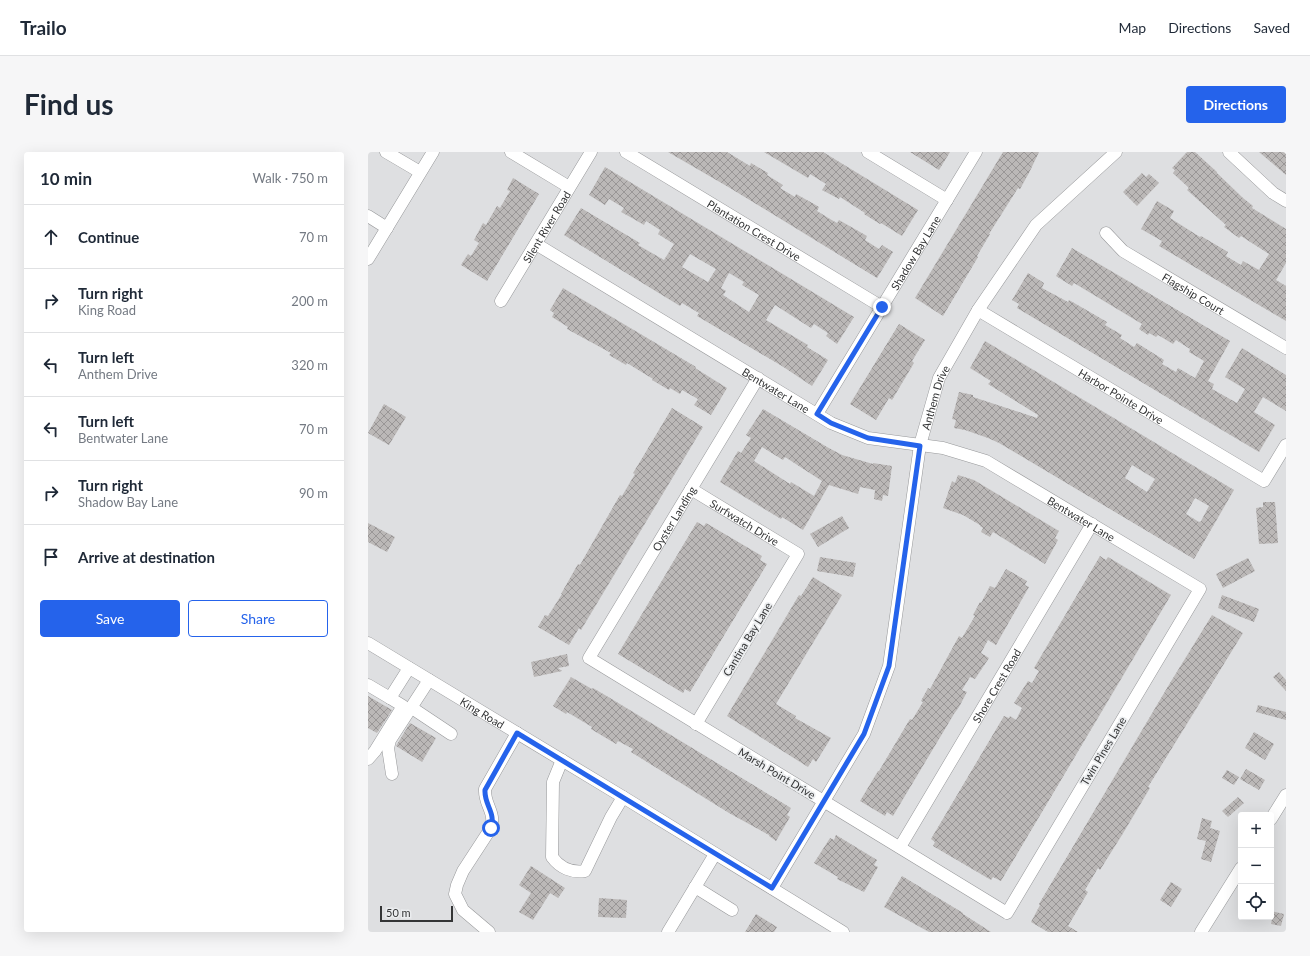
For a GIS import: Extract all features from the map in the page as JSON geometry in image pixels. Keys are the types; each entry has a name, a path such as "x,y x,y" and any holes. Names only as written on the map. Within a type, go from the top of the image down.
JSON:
{"street":[{"path":"386,152 420,172"},
{"path":"368,259 432,152"},
{"path":"511,152 570,188"},
{"name":"Silent River Road","path":"501,301 591,152"},
{"name":"Plantation Crest Drive","path":"626,152 882,307"},
{"path":"868,152 947,200"},
{"name":"Shadow Bay Lane","path":"817,414 976,152"},
{"name":"Anthem Drive","path":"772,888 825,802 864,734 889,666 920,446 939,378 978,310 1036,225 1116,152"},
{"path":"1230,152 1273,193 1286,201"},
{"path":"368,216 387,228"},
{"name":"Flagship Court","path":"1106,233 1123,252 1286,348"},
{"name":"Bentwater Lane","path":"536,244 831,423 868,438 943,448 986,461 1200,589"},
{"name":"Harbor Pointe Drive","path":"978,310 1264,481 1286,445"},
{"name":"Oyster Landing","path":"589,658 758,378"},
{"name":"Surfwatch Drive","path":"691,489 798,554"},
{"name":"Shore Crest Road","path":"900,847 1092,524"},
{"name":"Cantina Bay Lane","path":"696,724 798,554"},
{"name":"Twin Pines Lane","path":"1007,912 1200,589"},
{"name":"King Road","path":"368,643 843,932"},
{"name":"Marsh Point Drive","path":"589,658 1007,912"},
{"path":"390,698 408,668"},
{"path":"392,774 388,748 390,740 429,680"},
{"path":"368,685 403,706 375,751 368,759"},
{"path":"412,708 451,734"},
{"path":"489,932 463,910 455,894 463,870 491,828 493,820 492,812 485,796 485,790 517,733"},
{"path":"562,760 553,782 552,857 557,863 576,872 585,871 611,817 623,797"},
{"path":"1274,814 1286,795"},
{"path":"668,932 715,854"},
{"path":"1201,932 1238,873"},
{"path":"695,887 732,910"}],"building":[{"path":"668,152 727,152 750,166 751,163 768,173 767,175 783,185 780,188 795,197 796,194 819,207 817,211 830,219 837,223 839,220 867,236 865,240 879,249 882,245 893,252 877,278"},
{"path":"764,152 823,152 918,210 902,236 864,214 865,213 840,197 839,199 822,190 826,184 810,174 808,178"},
{"path":"910,152 950,152 939,170"},
{"path":"1003,152 1039,152 1020,189 1018,188 989,234 977,256 978,257 943,316 915,298"},
{"path":"1187,152 1195,152 1253,206 1252,208 1286,229 1286,263 1276,280 1286,286 1286,321 1159,246 1162,241 1141,229 1157,201 1174,211 1170,218 1200,237 1201,236 1228,252 1226,256 1241,265 1243,261 1259,270 1269,254 1241,236 1239,238 1224,227 1226,225 1187,190 1189,188 1173,173 1175,170 1172,168"},
{"path":"1259,152 1286,152 1286,175"},
{"path":"605,167 854,317 837,344 826,336 828,333 814,324 811,328 775,305 766,320 808,345 807,347 828,360 812,386 782,366 697,316 699,313 682,303 680,306 564,235 581,208 640,243 638,245 664,260 674,244 658,234 660,230 646,221 644,225 621,212 624,208 609,199 605,205 589,195","holes":["690,254 716,269 708,282 682,267","729,273 744,282 742,285 759,295 749,312 723,295 726,291 721,288"]},
{"path":"1142,173 1146,177 1149,174 1159,183 1137,206 1123,192"},
{"path":"513,178 539,194 487,281 461,265 468,254 471,256 479,243 474,240 483,223 486,225 497,206 500,208 510,191 507,190"},
{"path":"1072,248 1230,341 1208,381 1214,384 1212,389 1237,403 1245,389 1225,377 1242,348 1286,375 1286,411 1263,397 1254,412 1275,425 1259,452 1017,308 1019,304 1012,300 1028,273 1044,283 1042,288 1068,302 1069,300 1107,322 1105,325 1122,335 1120,338 1134,347 1137,343 1164,360 1162,364 1176,372 1178,368 1195,378 1204,361 1189,352 1190,349 1176,340 1173,344 1158,335 1156,337 1149,333 1148,335 1139,329 1142,324 1074,283 1072,286 1056,276"},
{"path":"563,288 696,367 695,368 727,388 711,415 694,405 698,399 682,390 680,394 670,388 669,390 627,363 626,365 609,355 611,353 567,329 568,327 552,317 554,313 550,310"},
{"path":"899,324 925,340 912,361 914,363 892,400 889,398 876,420 850,404"},
{"path":"985,341 1234,490 1194,559 999,443 965,430 954,428 956,420 952,419 959,392 973,395 973,397 1037,418 1038,415 988,384 991,381 970,368","holes":["1132,465 1155,479 1147,492 1125,478","1195,498 1209,506 1199,522 1186,514"]},
{"path":"384,404 406,417 389,445 368,433"},
{"path":"672,408 703,427 581,630 579,628 569,645 538,627 545,615 548,616 562,594 578,564 580,565 620,495 622,496 635,474 633,473"},
{"path":"763,409 842,455 873,464 892,466 888,496 883,495 882,501 874,499 875,490 860,487 858,494 829,485 803,530 782,517 781,519 720,482 738,451 741,453 751,438 746,435","holes":["762,447 783,460 785,457 822,481 814,496 791,482 790,484 754,461"]},
{"path":"958,475 974,480 1059,531 1055,538 1058,540 1045,564 993,532 990,537 981,532 983,528 980,525 963,515 943,508 952,481 955,483"},
{"path":"1263,502 1275,502 1278,543 1259,544 1256,508 1263,507"},
{"path":"842,516 849,528 818,547 810,534"},
{"path":"697,522 704,526 706,523 762,556 760,560 767,564 690,692 685,689 683,693 618,654"},
{"path":"368,523 395,537 387,552 368,542"},
{"path":"1100,556 1106,560 1108,557 1171,595 1001,881 993,877 991,880 933,846 935,842 931,839 1004,716 1009,718 1010,716 1016,720 1022,708 1014,703 1028,681 1032,683 1039,671 1034,668"},
{"path":"820,557 856,563 853,577 817,571"},
{"path":"1248,558 1255,571 1223,588 1216,574"},
{"path":"1006,569 1027,581 1025,585 1029,587 996,645 988,640 981,653 989,658 975,679 970,677 962,690 967,692 959,707 893,816 887,812 885,816 860,801 910,719 912,720 923,702 921,701 928,688 930,689 959,636 962,638 975,616 973,615 980,602 981,603 990,586 995,588"},
{"path":"813,577 842,595 776,704 796,716 795,718 831,738 816,762 813,759 808,767 727,716 799,595 801,596"},
{"path":"1222,595 1259,609 1254,622 1218,608"},
{"path":"1212,615 1243,633 1148,787 1150,788 1122,835 1100,870 1098,868 1085,890 1088,892 1068,926 1078,932 1048,932 1031,922 1040,905 1039,904"},
{"path":"567,654 569,666 558,668 562,671 534,677 531,662"},
{"path":"1279,672 1286,680 1286,691 1273,677"},
{"path":"571,677 610,698 791,808 787,815 790,817 776,841 769,835 729,813 631,752 633,749 618,741 616,744 591,729 592,727 567,712 566,714 553,706"},
{"path":"368,696 392,710 377,733 368,728"},
{"path":"1258,705 1286,712 1286,720 1256,712"},
{"path":"410,723 436,738 422,762 396,746"},
{"path":"1254,732 1274,744 1265,760 1245,748"},
{"path":"1246,769 1265,780 1259,790 1240,779"},
{"path":"1227,770 1239,777 1234,785 1222,778"},
{"path":"1238,797 1244,803 1228,817 1222,811"},
{"path":"1202,818 1212,821 1210,828 1220,831 1211,862 1201,859 1206,841 1197,839"},
{"path":"836,835 877,860 874,865 878,867 864,892 837,879 838,877 814,863 830,838 834,840"},
{"path":"531,866 565,888 558,898 550,893 533,920 519,912 531,893 519,885"},
{"path":"902,876 991,932 929,932 884,907"},
{"path":"1171,882 1182,889 1171,907 1160,900"},
{"path":"599,898 627,900 626,918 598,917"},
{"path":"1274,912 1284,914 1281,926 1271,924 1272,920 1274,920"},
{"path":"756,914 777,927 774,932 745,932"}],"route":[{"path":"491,828 493,820 492,812 485,796 485,790 517,733 772,888 825,802 864,734 889,666 920,446 868,438 831,423 817,414 882,307"}]}
